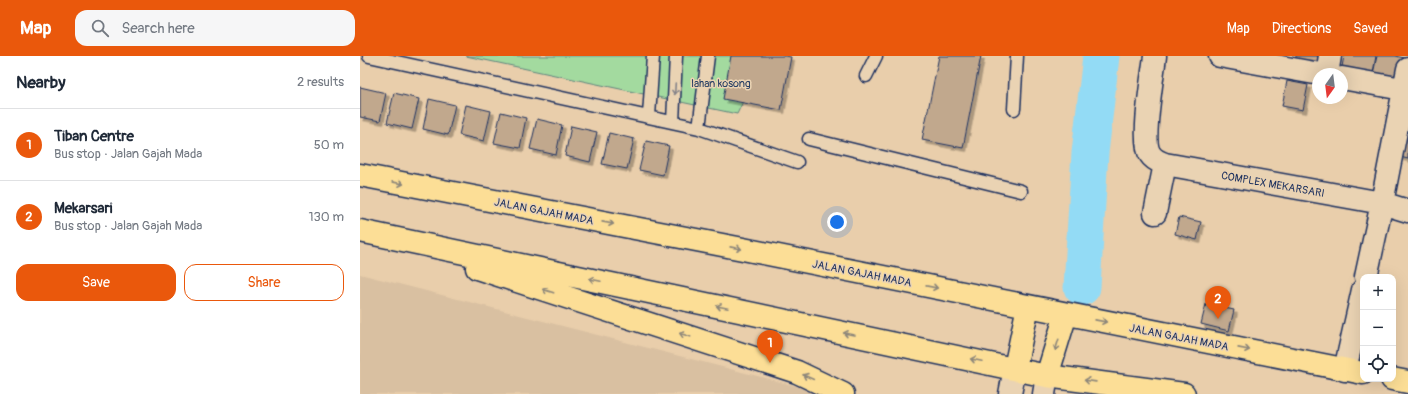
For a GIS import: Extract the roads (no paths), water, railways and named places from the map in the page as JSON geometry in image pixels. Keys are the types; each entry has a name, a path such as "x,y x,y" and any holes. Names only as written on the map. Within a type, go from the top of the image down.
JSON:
{"highway":[{"name":"JALAN GAJAH MADA","path":"360,175 728,246 1354,372"},
{"path":"362,232 1015,368 1046,385 1184,394"},
{"path":"362,232 790,369 843,394"},
{"path":"1015,368 1028,306"},
{"path":"1046,385 1066,314"},
{"path":"1396,380 1408,382"}],"street":[{"name":"COMPLEX MEKARSARI","path":"1155,56 1146,143 1149,153 1156,160 1165,164 1382,203 1408,211"},
{"path":"1220,56 1249,59 1312,72"},
{"path":"1328,68 1330,56"},
{"path":"1348,78 1407,83 1367,274"},
{"path":"1155,213 1165,164"},
{"path":"1354,372 1361,310"},
{"path":"1010,394 1015,368"}],"lane":[{"path":"369,56 699,128 797,162"},
{"path":"649,116 653,56"},
{"path":"673,122 676,56"},
{"path":"699,128 708,56"},
{"path":"866,76 876,56"},
{"path":"1014,109 1016,56"},
{"path":"809,139 1022,191"}],"waterway":[{"path":"1082,287 1090,153 1101,56"}],"place":[{"name":"Mekarsari","path":"1218,319"},
{"name":"Tiban Centre","path":"770,363"}],"park label":[{"name":"lahan kosong","path":"721,83"}]}
